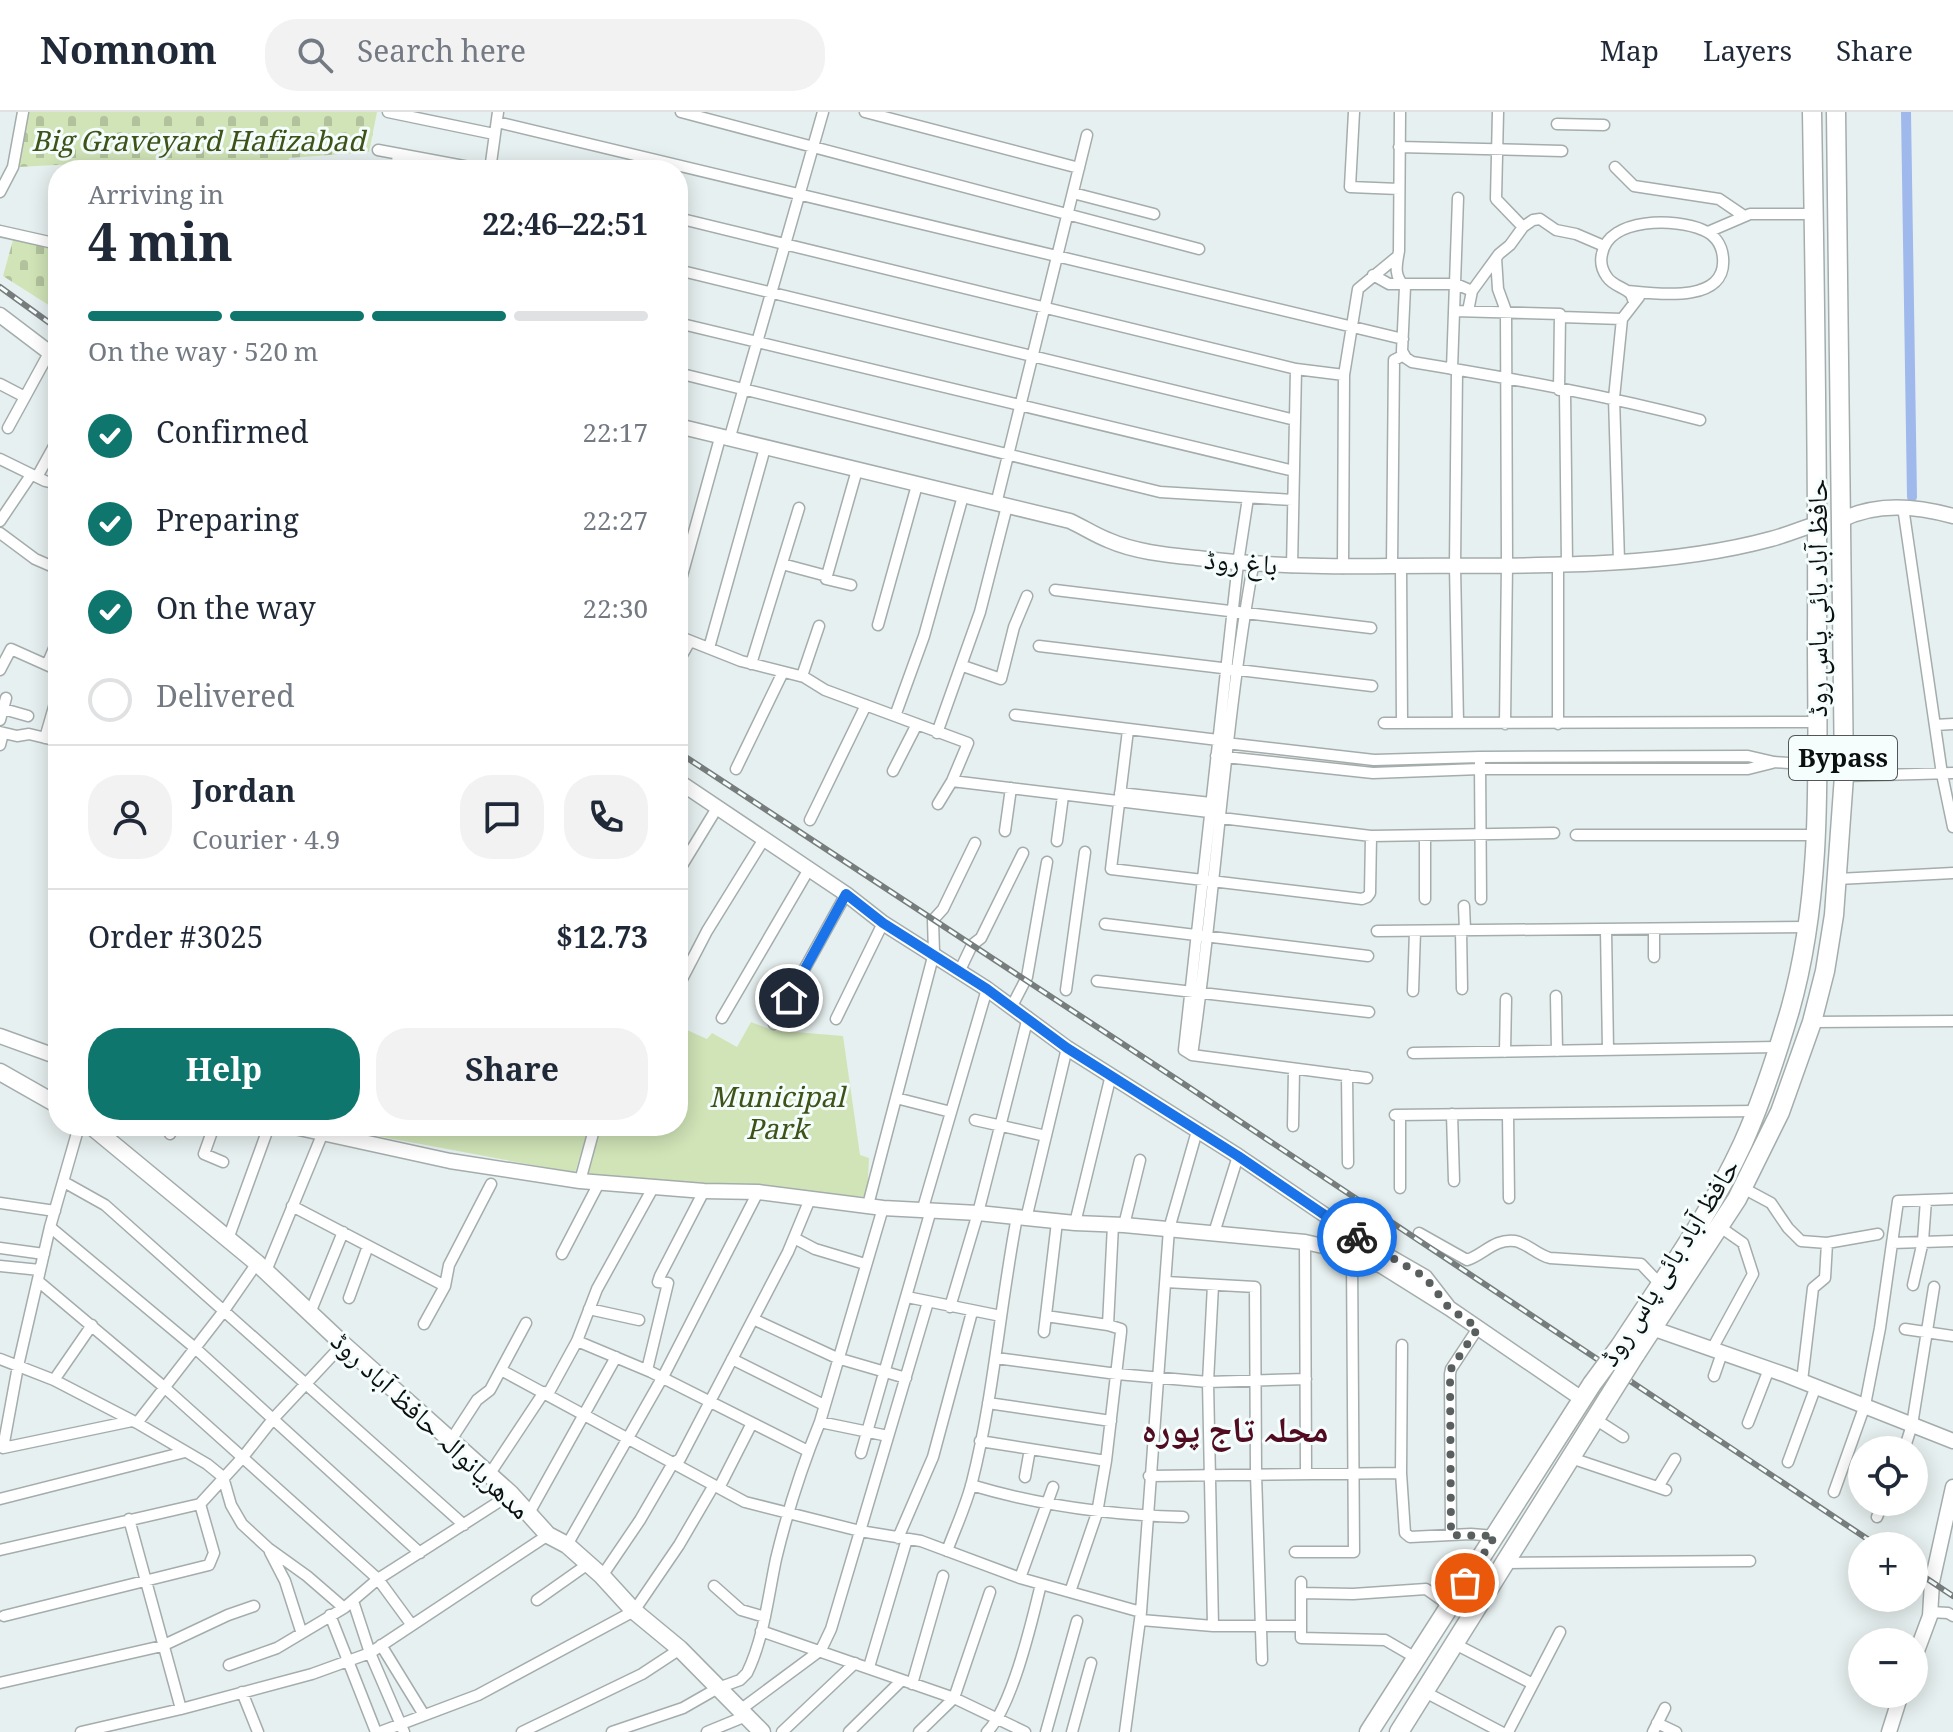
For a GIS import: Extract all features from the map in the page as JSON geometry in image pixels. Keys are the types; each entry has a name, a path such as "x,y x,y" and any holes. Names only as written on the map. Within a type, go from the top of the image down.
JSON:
{"highway":[{"name":"حافظ آباد بائی پاس روڈ","path":"1644,1325 1661,1285 1719,1189 1757,1111 1789,1012 1808,927 1817,765 1812,112"},
{"name":"حافظ آباد بائی پاس روڈ","path":"1369,1732 1587,1392 1627,1351 1720,1227 1780,1112 1812,1022 1825,971 1838,879 1844,776 1836,112"},
{"name":"حافظ آباد بائی پاس روڈ","path":"1399,1732 1608,1398 1627,1351"}],"main road":[{"path":"0,1072 48,1099"},
{"name":"مدھریانوالہ حافظ آباد روڈ","path":"103,1136 261,1267 511,1494 548,1535 567,1545 602,1576 634,1611 680,1649 762,1732"}],"street":[{"path":"0,192 13,167 23,112"},
{"path":"388,112 494,134"},
{"path":"681,112 1199,249"},
{"path":"723,124 727,112"},
{"path":"688,558 743,389 823,112"},
{"path":"865,112 1079,168"},
{"path":"1354,112 1350,187 1399,189"},
{"path":"1400,112 1397,279 1405,287 1404,355 1412,362 1614,398 1700,420"},
{"path":"1498,112 1496,199 1523,227"},
{"path":"490,160 498,117 663,160"},
{"path":"1557,124 1597,120"},
{"path":"937,733 980,612 1009,454 1087,135"},
{"path":"1399,147 1562,151"},
{"path":"378,150 420,160"},
{"path":"397,160 398,154"},
{"path":"688,166 1057,258 1403,339"},
{"path":"1615,167 1634,186 1719,199 1744,216"},
{"path":"1073,193 1154,214"},
{"path":"1458,198 1455,311 1458,723"},
{"path":"1708,232 1750,214 1814,214"},
{"path":"1468,311 1472,291 1496,258 1533,220 1540,219 1556,230 1576,234 1604,246"},
{"path":"688,221 1296,369 1344,375"},
{"path":"1722,253 1732,223"},
{"path":"1669,224 1699,228 1708,232 1721,246 1723,267 1720,277 1713,284 1695,292 1631,296 1606,277 1601,262 1604,246 1614,233 1632,226 1669,224"},
{"path":"0,231 48,242"},
{"path":"1343,568 1344,375 1358,289 1398,256"},
{"path":"1496,258 1498,289 1506,311 1505,724"},
{"path":"688,273 1295,420"},
{"path":"1373,275 1389,284 1456,284 1472,291"},
{"path":"1619,561 1614,398 1622,319 1631,296"},
{"path":"1455,311 1506,311 1622,319"},
{"path":"0,315 48,351"},
{"path":"1558,724 1562,564 1561,317"},
{"path":"688,326 1294,471"},
{"path":"1402,723 1394,360 1404,355"},
{"path":"8,428 48,364"},
{"path":"1292,567 1296,369"},
{"path":"688,375 1160,492 1293,500"},
{"path":"0,384 25,397"},
{"name":"باغ روڈ","path":"688,429 1070,521 1109,541 1140,549 1246,564 1343,568 1619,561 1695,553 1772,539 1817,524"},
{"path":"709,648 765,448"},
{"path":"0,521 48,454"},
{"path":"0,459 48,481"},
{"path":"851,585 826,579 857,470"},
{"path":"878,625 917,485"},
{"path":"895,716 924,636 963,496"},
{"path":"1221,742 1239,669 1245,614 1248,498"},
{"path":"1903,507 1953,827"},
{"path":"1841,520 1858,511 1903,507 1953,516"},
{"path":"751,664 799,508"},
{"path":"0,533 35,559 48,565"},
{"path":"782,564 827,576"},
{"path":"1188,1052 1188,993 1200,937 1207,880 1212,812 1221,756 1232,612 1246,564"},
{"path":"1055,590 1371,628"},
{"path":"963,666 1001,679 1014,627 1027,596"},
{"path":"802,676 819,626"},
{"path":"688,644 690,641 751,664 802,676 825,690 968,743 952,781 938,804"},
{"path":"1039,646 1372,686"},
{"path":"0,670 11,649 48,666"},
{"path":"736,769 783,672"},
{"path":"810,820 866,705"},
{"path":"2,708 29,712 25,735"},
{"path":"1015,715 1374,760 1480,757 1598,763"},
{"path":"1384,723 1817,722"},
{"path":"893,771 917,724"},
{"path":"1935,725 1953,724"},
{"path":"45,738 48,728"},
{"path":"1128,730 1111,869 1362,899 1370,893 1371,836"},
{"path":"0,745 2,732 48,739"},
{"path":"1221,756 1373,773 1748,756 1774,762 1817,765"},
{"path":"1212,812 1221,756"},
{"path":"1480,757 1481,899"},
{"path":"1373,773 1374,760"},
{"path":"1844,776 1947,774"},
{"path":"952,781 1063,796 1119,798 1371,836 1554,833"},
{"path":"1005,831 1011,788"},
{"path":"688,789 846,894 883,923 960,970 1067,1048 1238,1156 1366,1243 1425,1277 1449,1308"},
{"path":"1057,841 1063,796"},
{"path":"688,856 717,808"},
{"path":"1576,835 1815,835"},
{"path":"1425,836 1425,899"},
{"path":"688,968 764,839"},
{"path":"612,1732 683,1708 718,1688 740,1680 747,1673 765,1617 777,1556 808,1451 820,1422 865,1264 896,1098 934,953 933,920 943,909 975,843"},
{"path":"1066,990 1085,852"},
{"path":"960,970 972,945 981,938 1023,853"},
{"path":"1012,1006 1027,977 1047,862"},
{"path":"722,1018 809,869"},
{"path":"1838,879 1953,873"},
{"path":"774,1024 846,894"},
{"path":"1462,989 1464,906"},
{"path":"836,1019 883,923"},
{"path":"1105,924 1368,956"},
{"path":"1377,931 1808,927"},
{"path":"1654,929 1654,957"},
{"path":"1606,930 1608,1050"},
{"path":"1413,991 1415,931"},
{"path":"1188,1052 1201,994 1200,937"},
{"path":"1097,981 1369,1012"},
{"path":"861,1453 907,1297 951,1112 987,989"},
{"path":"1556,996 1557,1051"},
{"path":"1505,1052 1506,999"},
{"path":"950,1307 978,1213 1028,1017"},
{"path":"1812,1022 1953,1021"},
{"path":"0,1036 48,1053"},
{"path":"1413,1053 1777,1047"},
{"path":"947,1551 971,1485 1022,1218 1067,1048"},
{"path":"1188,1052 1367,1078"},
{"path":"1293,1126 1294,1069"},
{"path":"1075,1223 1111,1075"},
{"path":"1347,1075 1348,1163"},
{"path":"896,1098 951,1112"},
{"path":"1400,1188 1398,1115 1757,1111"},
{"path":"1452,1114 1454,1181"},
{"path":"1508,1114 1509,1198"},
{"path":"975,1120 1046,1136"},
{"path":"1125,1732 1141,1616 1169,1229 1197,1131"},
{"path":"76,1136 50,1227 3,1448 134,1422 261,1267 292,1206 322,1136"},
{"path":"210,1136 204,1154 223,1162"},
{"path":"228,1239 265,1136"},
{"path":"327,1136 450,1161 580,1181 758,1192 875,1206 1305,1242 1336,1249 1382,1266 1478,1328 1587,1392"},
{"path":"580,1181 592,1136"},
{"path":"1214,1233 1238,1156"},
{"path":"1108,1325 1118,1225 1140,1160"},
{"path":"64,1182 105,1205 464,1525"},
{"path":"562,1254 599,1183"},
{"path":"424,1324 445,1286 449,1265 491,1184"},
{"path":"489,1475 546,1393 577,1341 597,1289 654,1186"},
{"path":"1743,1188 1771,1203 1801,1241 1827,1243 1878,1234"},
{"path":"647,1370 668,1283 658,1282 704,1191"},
{"path":"567,1545 661,1379 758,1192"},
{"path":"602,1576 673,1463 680,1459 794,1238 810,1199"},
{"path":"1834,1492 1865,1405 1880,1328 1898,1201 1953,1199"},
{"path":"1913,1285 1923,1241 1926,1200"},
{"path":"0,1203 55,1211"},
{"path":"292,1206 445,1286"},
{"path":"1044,1332 1057,1222"},
{"path":"50,1227 195,1348 420,1553"},
{"path":"1714,1376 1717,1351 1753,1274 1743,1243 1720,1227"},
{"path":"310,1313 343,1232"},
{"path":"1419,1233 1467,1260 1476,1258 1487,1247 1497,1243 1516,1241 1539,1256 1641,1264 1661,1285"},
{"path":"794,1238 815,1249 865,1264"},
{"path":"1892,1243 1953,1241"},
{"path":"1305,1242 1306,1474"},
{"path":"1788,1462 1809,1384 1809,1303 1813,1288 1825,1278 1827,1243"},
{"path":"349,1298 368,1246"},
{"path":"1,1252 44,1254"},
{"path":"1295,1552 1354,1552 1352,1257"},
{"path":"0,1266 39,1275 378,1579 411,1624"},
{"path":"1166,1282 1255,1287 1256,1474 1262,1660"},
{"path":"1213,1285 1208,1382 1213,1626"},
{"path":"1908,1436 1934,1287"},
{"path":"907,1297 1001,1316"},
{"path":"707,1732 743,1713 821,1650 831,1629 928,1302"},
{"path":"589,1309 639,1320"},
{"path":"869,1667 903,1538 933,1457 972,1312"},
{"path":"1046,1316 1121,1329 1097,1513 1070,1592"},
{"path":"753,1319 837,1358 906,1378"},
{"path":"451,1440 477,1400 490,1390 526,1323"},
{"path":"54,1380 92,1325"},
{"path":"1644,1325 1865,1405 1953,1441"},
{"path":"1451,1535 1450,1374 1478,1328"},
{"path":"1905,1329 1953,1336"},
{"path":"577,1341 647,1370 808,1451"},
{"path":"0,1550 200,1504 343,1344"},
{"path":"1402,1345 1401,1473 1407,1537 1495,1536"},
{"path":"529,1513 616,1357"},
{"path":"996,1358 1158,1379 1208,1382 1306,1379"},
{"path":"0,1359 54,1380 134,1422 223,1477 231,1505 242,1524 268,1548 348,1604 403,1728"},
{"path":"732,1359 824,1405"},
{"path":"1748,1423 1769,1369"},
{"path":"501,1370 745,1502 860,1531 921,1541 1020,1578 1141,1616 1213,1626 1300,1626"},
{"path":"988,1403 1111,1421"},
{"path":"1595,1419 1623,1437"},
{"path":"820,1422 888,1436"},
{"path":"330,1615 378,1732 403,1728 424,1715 478,1695 634,1611 679,1545 752,1423"},
{"path":"980,1441 1106,1461"},
{"path":"1025,1477 1030,1449"},
{"path":"0,1499 185,1452"},
{"path":"1571,1458 1662,1488 1675,1459"},
{"path":"1149,1476 1401,1473"},
{"path":"971,1485 1020,1500 1097,1513 1183,1517"},
{"path":"1020,1578 1053,1487"},
{"path":"1925,1628 1953,1487"},
{"path":"229,1665 277,1648 511,1494"},
{"path":"4,1616 209,1565 213,1560 200,1504"},
{"path":"129,1519 181,1709"},
{"path":"81,1732 181,1709 370,1653 548,1535"},
{"path":"268,1548 285,1581 301,1631"},
{"path":"1505,1563 1750,1561"},
{"path":"537,1600 588,1564"},
{"path":"849,1732 907,1682 943,1576"},
{"path":"987,1732 998,1721 1028,1637 1041,1584"},
{"path":"714,1586 741,1610 765,1617"},
{"path":"1416,1658 1385,1640 1301,1638 1301,1588 1353,1594 1426,1589 1450,1606"},
{"path":"919,1732 954,1698 990,1592"},
{"path":"0,1683 162,1646 254,1606"},
{"path":"1930,1612 1953,1616"},
{"path":"1046,1732 1077,1621"},
{"path":"761,1631 954,1698 1025,1732"},
{"path":"1508,1732 1560,1632"},
{"path":"1455,1644 1533,1684"},
{"path":"381,1645 424,1715"},
{"path":"522,1732 642,1674 680,1649"},
{"path":"782,1732 855,1663"},
{"path":"1072,1732 1091,1663"},
{"path":"242,1692 258,1732"},
{"path":"1425,1692 1501,1732"},
{"path":"1665,1708 1655,1728 1676,1732"},
{"path":"1889,1732 1897,1708"}],"green space":[{"name":"Big Graveyard Hafizabad","path":"28,112 377,112 369,152 288,160 48,160 48,165 18,167"},
{"name":"Big Graveyard Hafizabad","path":"13,240 48,247 48,305 3,276"},
{"name":"Municipal Park","path":"751,1022 772,1030 843,1036 860,1155 869,1158 867,1197 585,1176 595,1136 688,1136 688,1030 707,1039 712,1033 737,1047"},
{"path":"377,1136 586,1136 575,1173"}],"waterway":[{"path":"1906,112 1912,497"}],"railway":[{"path":"0,287 48,322"},
{"path":"688,759 1857,1532"},
{"path":"1928,1579 1953,1596"}],"way so far":[{"path":"1357,1237 1425,1277 1449,1308 1478,1328 1450,1374 1451,1535 1495,1536 1465,1583"}],"district":[{"name":"محلہ تاج پورہ","path":"1235,1429"}],"route":[{"path":"789,998 846,894 883,923 934,953 1028,1017 1067,1048 1238,1156 1357,1237"}]}
